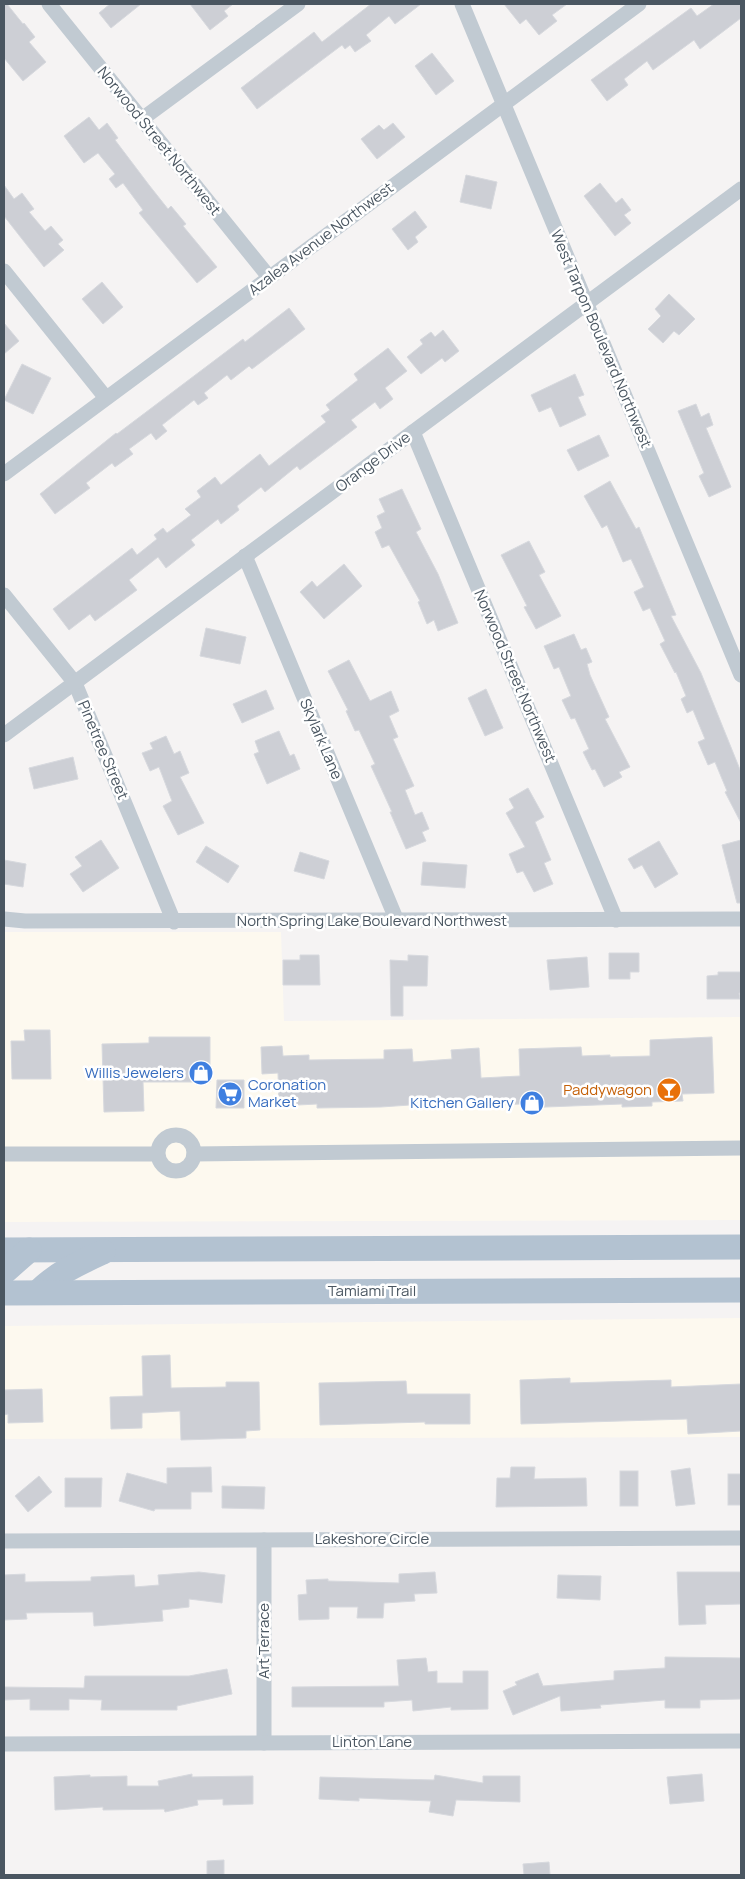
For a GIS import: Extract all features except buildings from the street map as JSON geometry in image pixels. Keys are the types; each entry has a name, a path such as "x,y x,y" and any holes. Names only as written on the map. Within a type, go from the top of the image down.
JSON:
{"main road":[{"path":"4,1250 741,1247"},
{"path":"38,1292 52,1278 110,1249"},
{"path":"4,1272 29,1250"},
{"name":"Tamiami Trail","path":"4,1292 741,1290"}],"street":[{"name":"Norwood Street Northwest","path":"49,4 269,277"},
{"path":"142,119 298,4"},
{"name":"West Tarpon Boulevard Northwest","path":"462,4 741,675"},
{"name":"Azalea Avenue Northwest","path":"4,474 639,4"},
{"name":"Orange Drive","path":"4,735 741,189"},
{"path":"4,271 106,398"},
{"name":"Norwood Street Northwest","path":"413,432 616,920"},
{"name":"Skylark Lane","path":"245,556 397,921"},
{"name":"Pinetree Street","path":"4,595 75,682 174,922"},
{"name":"North Spring Lake Boulevard Northwest","path":"4,919 25,921 174,922 741,920"},
{"path":"173,1134 180,1134 190,1140 194,1154 187,1168 175,1171 164,1167 157,1154 159,1144 163,1140 173,1134"},
{"path":"194,1154 741,1148"},
{"path":"4,1154 157,1154"},
{"name":"Lakeshore Circle","path":"4,1541 741,1538"},
{"name":"Art Terrace","path":"264,1540 264,1742"},
{"name":"Linton Lane","path":"4,1744 741,1741"}],"shaded area":[{"path":"4,932 281,932 284,1021 741,1017 741,1220 4,1222"},
{"path":"741,1318 741,1437 4,1439 4,1326"}],"place":[{"name":"Willis Jewelers","path":"201,1073"},
{"name":"Paddywagon","path":"669,1090"},
{"name":"Coronation Market","path":"230,1094"},
{"name":"Kitchen Gallery","path":"532,1103"}]}
